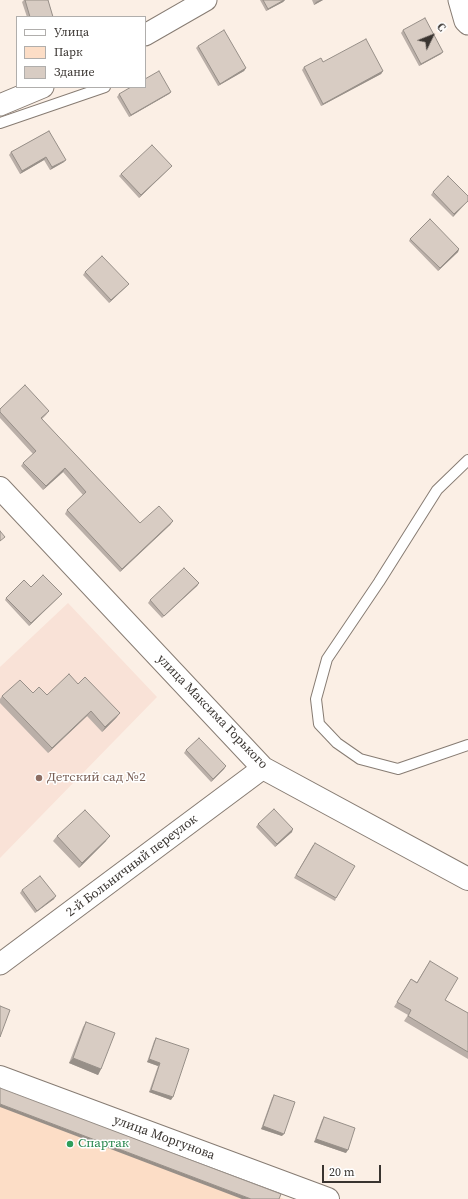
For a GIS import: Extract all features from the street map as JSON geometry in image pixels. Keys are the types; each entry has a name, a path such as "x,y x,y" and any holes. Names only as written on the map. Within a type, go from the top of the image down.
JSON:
{"main road":[{"name":"улица Максима Горького","path":"0,488 263,768 468,879"},
{"name":"улица Моргунова","path":"0,1077 328,1199"}],"street":[{"path":"146,34 206,0"},
{"path":"459,0 468,24"},
{"path":"0,105 41,88"},
{"name":"2-й Больничный переулок","path":"0,964 263,768"}],"lane":[{"path":"0,123 102,88"},
{"path":"468,460 437,490 327,659 316,699 319,724 337,743 360,759 398,769 468,745"}],"shaded area":[{"name":"Детский сад №2","path":"68,603 157,697 0,858 0,667"}],"green space":[{"name":"Спартак","path":"0,1092 279,1197 284,1199 0,1199"}],"building":[{"path":"25,0 48,0 53,16 30,16"},
{"path":"263,0 284,0 268,9"},
{"path":"425,18 443,52 421,64 403,30"},
{"path":"224,30 246,68 220,84 198,46"},
{"path":"366,39 383,71 323,104 304,67 321,58 323,62"},
{"path":"159,71 171,92 131,115 119,94 129,88 146,88 146,78"},
{"path":"49,131 66,160 52,167 46,157 22,171 11,152"},
{"path":"152,145 172,166 141,195 121,174"},
{"path":"448,176 468,196 468,201 454,214 433,192"},
{"path":"430,219 459,249 440,268 410,239"},
{"path":"102,256 129,284 111,300 85,272"},
{"path":"25,385 49,411 41,418 140,523 159,506 173,521 122,569 67,510 86,492 65,468 46,486 23,463 36,451 0,412 0,409"},
{"path":"0,531 5,537 0,541"},
{"path":"184,568 199,583 164,616 150,600"},
{"path":"43,575 62,594 31,623 6,598 24,580 31,587"},
{"path":"69,674 78,684 85,677 120,713 105,727 91,711 52,748 2,696 20,680 33,693 39,687 47,695"},
{"path":"199,738 226,766 213,779 186,750"},
{"path":"274,809 293,829 277,844 258,824"},
{"path":"85,810 110,836 82,863 57,836"},
{"path":"315,843 355,866 336,898 296,875"},
{"path":"40,876 56,896 37,911 22,890"},
{"path":"430,961 458,978 445,1000 468,1013 468,1052 408,1016 411,1010 397,1002 411,979 417,983"},
{"path":"0,1006 10,1010 0,1037"},
{"path":"86,1022 115,1033 101,1069 73,1058"},
{"path":"156,1038 189,1049 173,1097 151,1090 160,1063 149,1059"},
{"path":"0,1088 281,1194 279,1199 251,1199 0,1104"},
{"path":"274,1095 295,1102 284,1134 263,1126"},
{"path":"324,1117 355,1128 348,1150 316,1139"}],"place":[{"name":"Детский сад №2","path":"39,778"},
{"name":"Спартак","path":"70,1144"}]}
